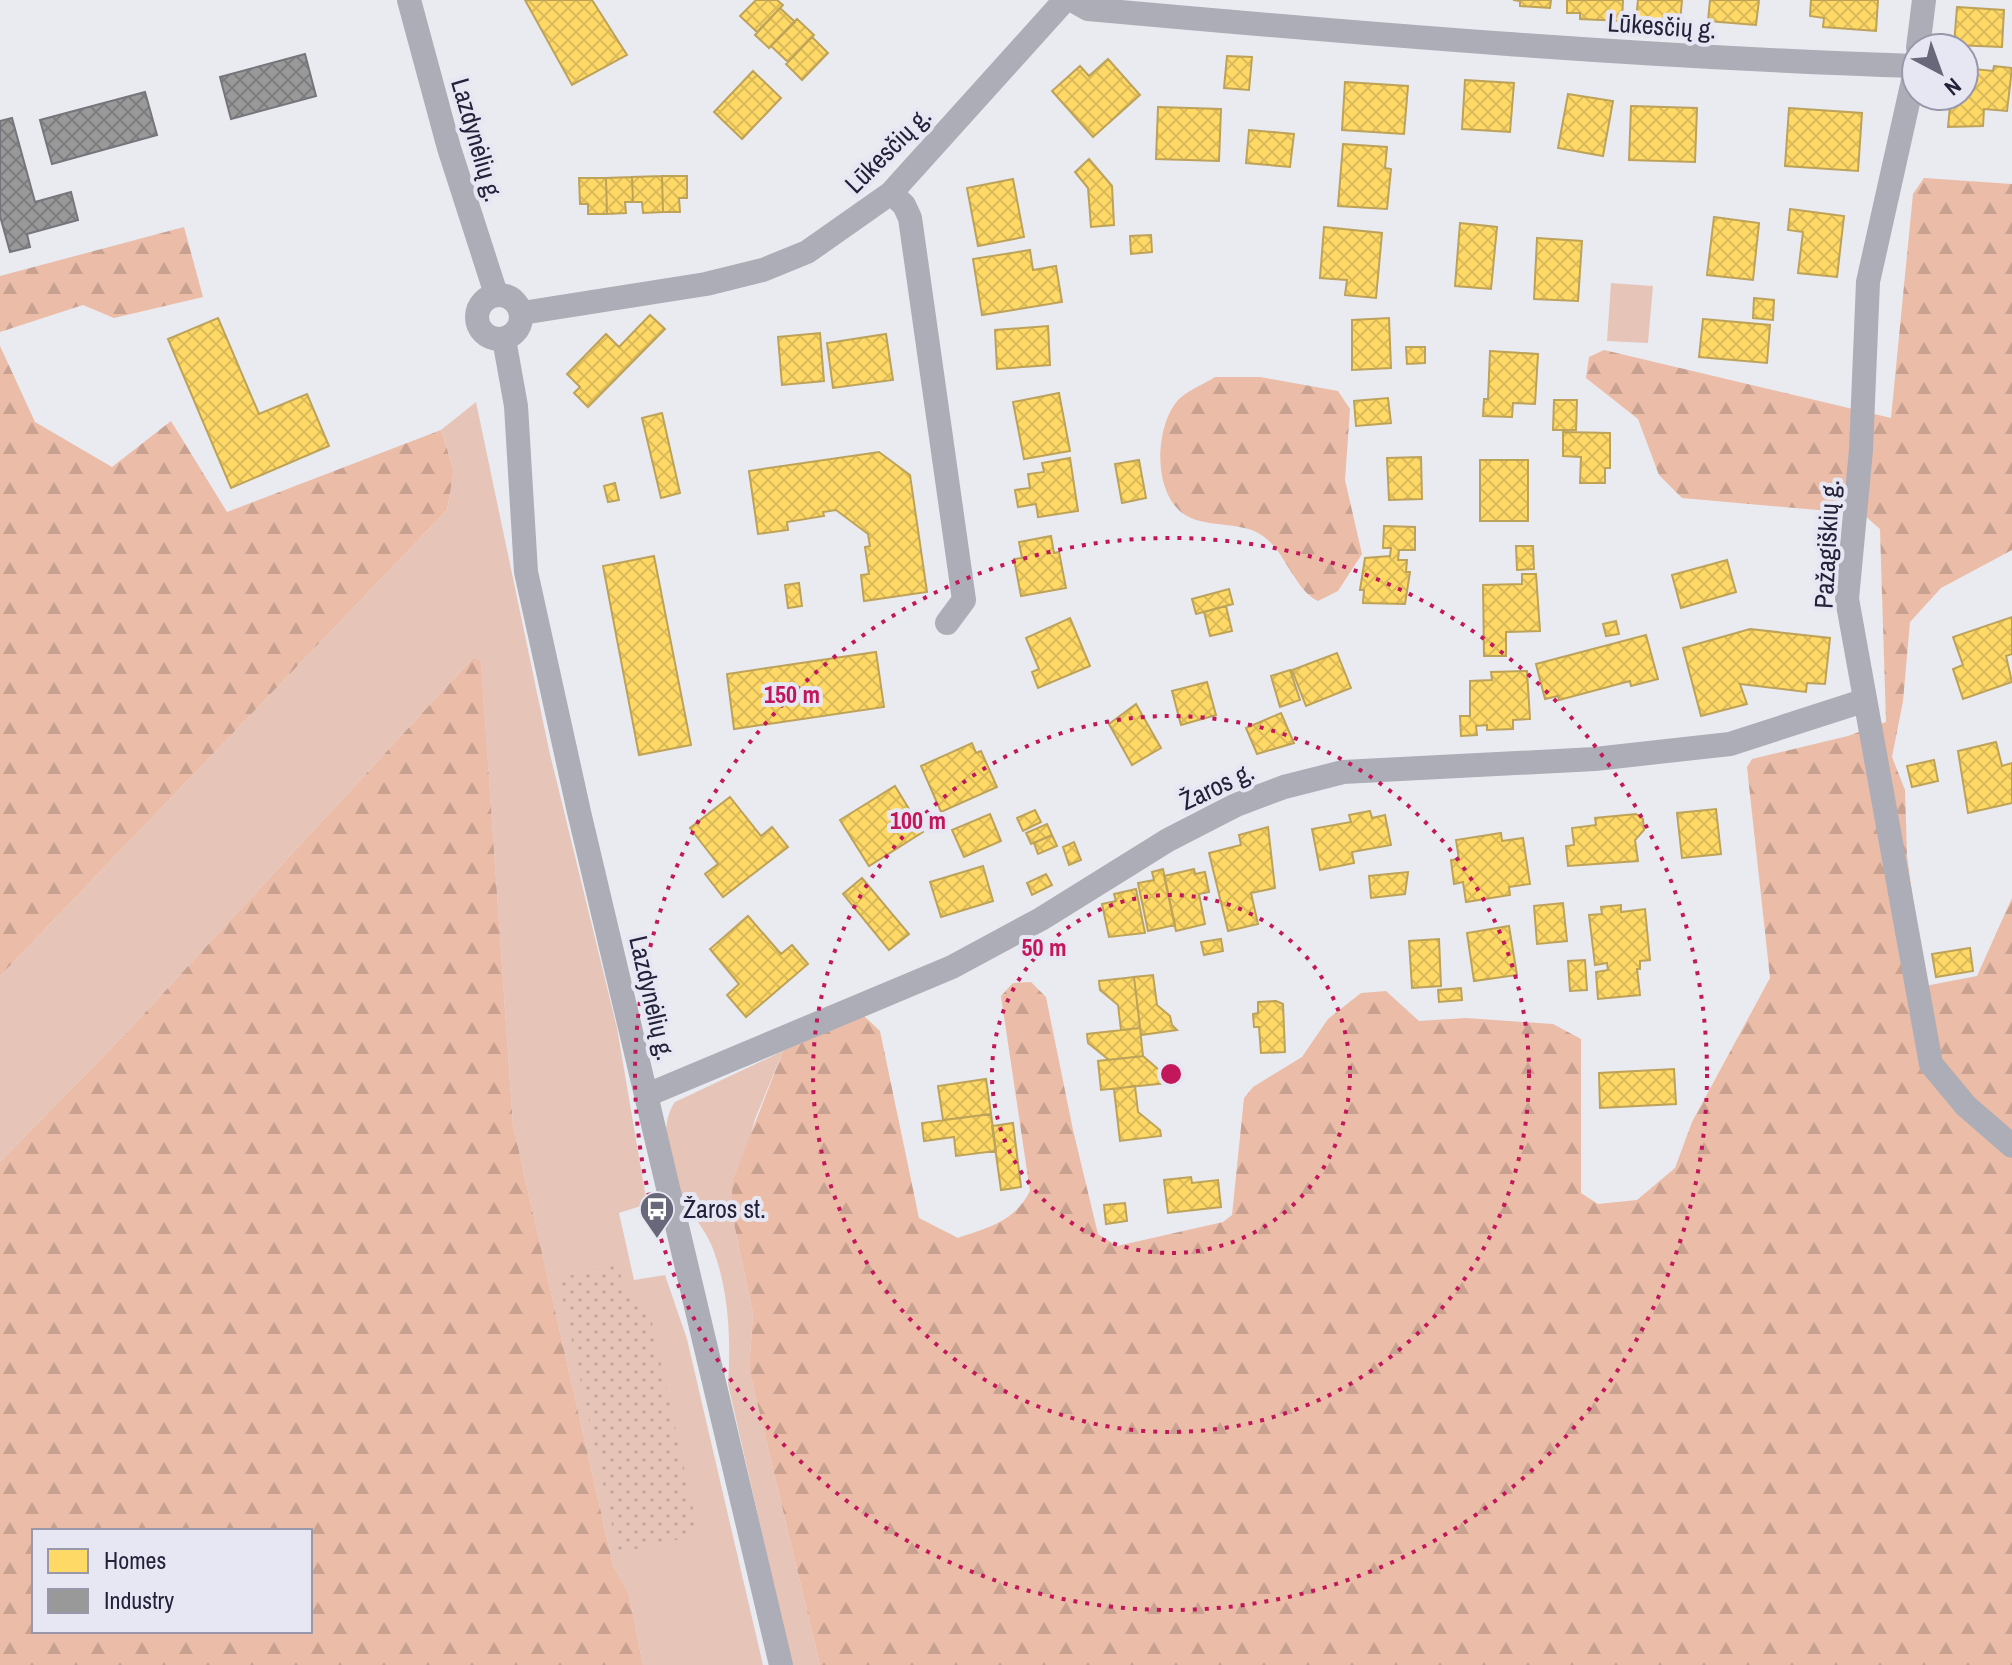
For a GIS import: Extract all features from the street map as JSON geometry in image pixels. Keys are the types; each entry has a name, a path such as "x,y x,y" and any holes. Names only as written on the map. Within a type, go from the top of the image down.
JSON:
{"street":[{"name":"Lazdynėlių g.","path":"409,0 449,148 496,294"},
{"name":"Lūkesčių g.","path":"522,313 706,284 763,270 807,252 891,193 1065,0"},
{"name":"Lūkesčių g.","path":"1072,0 1088,9 1444,41 1770,61 1900,65"},
{"path":"1920,32 1924,0"},
{"name":"Pažagiškių g.","path":"1906,112 1868,282 1861,450 1847,599 1931,1064 1966,1106 2012,1146"},
{"path":"891,193 904,205 910,218 964,600 947,623"},
{"path":"496,294 507,295 517,302 522,313 514,333 504,339 484,334 478,325 479,305 496,294"},
{"name":"Lazdynėlių g.","path":"504,339 517,418 526,572 781,1665"},
{"name":"Žaros g.","path":"647,1095 952,967 1041,919 1168,840 1236,805 1284,787 1343,772 1595,759 1730,744 1863,701"}],"shaded area":[{"path":"1611,283 1653,286 1648,343 1607,341"},
{"path":"476,402 549,750 617,1028 647,1204 619,1213 634,1280 665,1275 687,1339 763,1665 643,1665 629,1594 613,1565 513,1125 481,663 474,657 128,1031 0,1162 0,976 447,510 454,471 441,430"},
{"path":"783,1051 755,1119 731,1209 753,1314 749,1369 820,1665 792,1665 728,1384 729,1333 723,1282 710,1242 678,1185 666,1135 675,1102"},
{"path":"617,1265 627,1293 650,1313 699,1535 618,1553 558,1278"}],"green space":[{"path":"1924,178 2012,184 2012,550 1941,588 1910,622 1903,701 1892,757 1905,790 1907,856 1925,986 1977,976 2012,898 2012,1665 820,1665 749,1369 753,1314 731,1209 733,1180 783,1051 864,1016 880,1031 919,1218 958,1238 1009,1217 1030,1191 1001,996 1013,983 1031,982 1046,997 1098,1234 1117,1246 1223,1222 1232,1215 1244,1098 1253,1087 1302,1057 1328,1019 1361,993 1386,991 1419,1021 1466,1018 1553,1024 1581,1039 1581,1193 1598,1204 1637,1200 1675,1168 1692,1122 1770,978 1747,767 1752,759 1848,736 1886,722 1880,529 1863,514 1682,498 1659,475 1638,419 1586,378 1589,357 1604,350 1891,418 1913,194"},
{"path":"184,227 203,297 114,318 83,305 0,332 0,276"},
{"path":"0,346 35,422 112,467 171,421 227,512 441,430 454,471 447,510 0,976"},
{"path":"1215,377 1260,377 1338,391 1350,409 1345,480 1362,554 1338,591 1318,601 1302,588 1278,552 1263,536 1246,528 1195,520 1176,507 1167,494 1160,461 1164,427 1170,412 1178,400"},
{"path":"474,657 481,662 513,1125 613,1565 629,1594 643,1665 0,1665 0,1162 128,1031"}],"building: Homes":[{"path":"525,0 592,0 627,55 572,85"},
{"path":"756,0 777,0 783,5 757,32 740,16"},
{"path":"1513,0 1551,0 1550,8 1520,6 1520,1"},
{"path":"1567,0 1623,0 1622,21 1580,19 1580,13 1567,13"},
{"path":"1638,0 1682,0 1680,22 1636,19"},
{"path":"1710,0 1759,0 1756,25 1708,21"},
{"path":"1811,0 1878,0 1876,31 1823,27 1824,18 1810,16"},
{"path":"1957,7 2004,10 2002,47 1980,46 1980,32 1955,32"},
{"path":"780,8 795,22 769,48 755,35"},
{"path":"797,19 814,35 788,62 771,46"},
{"path":"812,37 828,53 802,80 786,64"},
{"path":"1227,56 1252,57 1249,90 1224,88"},
{"path":"1108,59 1140,95 1093,137 1052,91 1080,66 1089,76"},
{"path":"1994,66 2012,68 2007,111 1984,109 1983,126 1948,127 1949,112 1980,112 1980,70 1993,71"},
{"path":"753,71 781,98 742,139 714,112"},
{"path":"1465,80 1514,83 1510,132 1462,129"},
{"path":"1345,82 1408,86 1404,134 1342,130"},
{"path":"1568,94 1613,101 1603,156 1558,148"},
{"path":"1631,106 1697,108 1695,162 1629,160"},
{"path":"1158,107 1221,109 1219,161 1156,159"},
{"path":"1789,108 1862,113 1858,171 1785,166"},
{"path":"1249,130 1294,134 1290,167 1246,163"},
{"path":"1343,144 1387,147 1385,168 1391,169 1387,209 1338,206"},
{"path":"1089,159 1112,186 1114,225 1091,227 1088,188 1075,172"},
{"path":"662,176 687,176 687,198 679,198 680,212 663,212"},
{"path":"662,176 663,212 643,213 642,202 633,202 632,177"},
{"path":"632,177 633,202 625,202 626,213 607,214 606,178"},
{"path":"579,178 606,178 607,214 588,214 588,204 580,204"},
{"path":"1013,179 1024,237 978,246 967,188"},
{"path":"1790,209 1844,216 1837,277 1798,273 1803,232 1788,230"},
{"path":"1714,217 1759,223 1753,280 1707,275"},
{"path":"1460,223 1497,227 1491,289 1455,286"},
{"path":"1324,227 1382,233 1376,298 1345,295 1347,280 1320,278"},
{"path":"1151,235 1152,252 1131,254 1130,236"},
{"path":"1537,238 1582,241 1578,301 1534,299"},
{"path":"1030,250 1033,270 1056,266 1062,302 982,315 973,259"},
{"path":"1754,298 1774,300 1773,320 1753,318"},
{"path":"650,315 665,329 588,407 574,393 580,387 567,374 606,334 619,347"},
{"path":"218,318 259,414 307,394 329,446 231,488 168,339"},
{"path":"1389,318 1391,368 1352,370 1352,320"},
{"path":"1703,319 1770,325 1767,363 1699,357"},
{"path":"1048,326 1050,365 997,369 995,330"},
{"path":"820,333 824,381 782,385 778,337"},
{"path":"886,334 893,380 833,388 827,343"},
{"path":"1406,347 1425,347 1425,363 1407,364"},
{"path":"1490,351 1538,354 1535,404 1513,403 1512,417 1483,416 1484,399 1488,399"},
{"path":"1059,393 1070,451 1024,459 1013,402"},
{"path":"1388,398 1391,423 1356,426 1354,401"},
{"path":"1554,400 1577,400 1576,430 1553,430"},
{"path":"662,413 680,493 661,498 642,418"},
{"path":"1563,432 1610,433 1610,468 1605,468 1605,483 1580,483 1581,457 1563,456"},
{"path":"879,452 910,475 927,592 864,601 861,575 869,574 865,547 870,546 868,534 836,510 823,512 824,516 787,522 788,530 758,534 749,471"},
{"path":"1421,457 1422,499 1389,500 1387,458"},
{"path":"1070,458 1078,511 1038,517 1036,504 1018,507 1015,490 1030,488 1028,474 1044,472 1042,463"},
{"path":"1139,460 1146,498 1122,503 1115,464"},
{"path":"1480,460 1528,460 1528,521 1480,521"},
{"path":"615,483 619,500 608,502 604,486"},
{"path":"1384,526 1415,527 1415,550 1399,550 1398,560 1407,560 1406,572 1410,572 1405,604 1363,603 1364,590 1360,590 1365,558 1390,556 1391,548 1383,548"},
{"path":"1051,536 1054,553 1059,552 1066,588 1021,596 1014,559 1022,558 1019,542"},
{"path":"1516,546 1533,546 1534,569 1517,570"},
{"path":"654,556 691,745 639,755 603,566"},
{"path":"1727,560 1736,592 1681,608 1672,575"},
{"path":"1522,574 1536,574 1540,631 1506,632 1506,656 1484,656 1483,585 1522,584"},
{"path":"799,583 802,606 788,608 785,585"},
{"path":"1229,589 1233,604 1196,614 1192,599"},
{"path":"1226,606 1232,631 1210,636 1204,612"},
{"path":"2012,617 2012,654 2006,656 2012,682 1963,699 1953,669 1963,665 1953,637"},
{"path":"1070,618 1090,666 1038,688 1032,672 1039,669 1026,638"},
{"path":"1616,621 1619,634 1606,636 1603,624"},
{"path":"1750,629 1830,638 1825,684 1807,683 1806,692 1740,684 1747,704 1701,716 1683,648"},
{"path":"1646,635 1658,679 1631,686 1630,681 1559,700 1558,696 1545,699 1536,664"},
{"path":"876,652 884,707 734,729 727,674"},
{"path":"1337,653 1351,688 1306,706 1292,670"},
{"path":"1290,670 1300,700 1280,707 1271,676"},
{"path":"1527,671 1530,719 1513,720 1513,729 1487,730 1487,725 1476,726 1477,735 1461,736 1460,716 1470,716 1470,681 1492,680 1491,672"},
{"path":"1207,682 1216,715 1181,725 1172,691"},
{"path":"1136,704 1161,748 1132,765 1109,724"},
{"path":"1281,713 1294,743 1257,754 1246,728"},
{"path":"1996,742 2002,766 2012,763 2012,803 1968,813 1958,751"},
{"path":"972,743 976,753 981,751 997,787 941,812 921,766"},
{"path":"1934,760 1938,781 1912,787 1907,766"},
{"path":"895,786 923,832 869,866 840,820"},
{"path":"730,797 761,836 772,827 788,847 723,897 705,874 718,864 690,828"},
{"path":"1716,809 1721,854 1682,858 1677,813"},
{"path":"1035,810 1041,822 1023,831 1017,818"},
{"path":"1370,811 1372,818 1385,815 1391,845 1352,852 1354,863 1320,870 1312,829 1351,822 1349,815"},
{"path":"990,814 1001,841 964,857 952,830"},
{"path":"1636,814 1643,819 1644,830 1635,840 1638,861 1568,866 1566,846 1574,845 1572,828 1596,825 1595,818"},
{"path":"1047,824 1052,835 1031,844 1026,833"},
{"path":"1268,827 1275,888 1251,893 1258,924 1228,931 1209,853 1241,845 1239,835"},
{"path":"1501,833 1502,841 1523,838 1530,884 1509,887 1510,895 1466,902 1463,882 1454,884 1451,860 1459,859 1456,840"},
{"path":"1052,835 1057,846 1038,854 1034,843"},
{"path":"1074,842 1081,860 1069,865 1063,847"},
{"path":"983,866 993,901 941,917 930,882"},
{"path":"1163,869 1175,925 1148,931 1138,883 1154,880 1152,872"},
{"path":"1194,869 1195,874 1205,872 1209,892 1199,894 1205,924 1176,931 1164,876"},
{"path":"1408,872 1405,894 1371,898 1369,876"},
{"path":"1046,874 1052,885 1032,895 1027,883"},
{"path":"862,878 909,934 889,950 843,894"},
{"path":"1136,889 1145,933 1109,937 1102,904 1116,901 1114,894"},
{"path":"1563,903 1567,941 1537,944 1534,906"},
{"path":"1621,905 1621,912 1645,909 1650,960 1640,961 1640,969 1637,969 1640,995 1598,999 1596,972 1608,970 1607,963 1595,965 1589,915 1602,914 1601,907"},
{"path":"748,916 781,954 792,945 808,964 746,1017 727,995 739,984 710,949"},
{"path":"1509,926 1517,975 1474,981 1467,933"},
{"path":"1221,939 1223,951 1204,955 1201,942"},
{"path":"1439,939 1441,986 1412,988 1409,941"},
{"path":"1970,948 1973,971 1936,977 1932,954"},
{"path":"1585,960 1587,990 1570,991 1568,961"},
{"path":"1153,975 1157,1005 1170,1016 1177,1030 1141,1035 1134,977"},
{"path":"1134,977 1140,1028 1121,1030 1118,1005 1100,990 1099,981"},
{"path":"1461,988 1462,1000 1439,1002 1438,990"},
{"path":"1276,1001 1283,1004 1285,1052 1261,1053 1259,1027 1254,1027 1253,1014 1258,1013 1258,1002"},
{"path":"1140,1028 1143,1056 1109,1060 1088,1043 1087,1034"},
{"path":"1143,1056 1167,1077 1167,1083 1101,1090 1098,1061"},
{"path":"1674,1069 1676,1104 1600,1108 1599,1073"},
{"path":"986,1079 991,1114 943,1120 938,1086"},
{"path":"1135,1086 1138,1112 1160,1130 1161,1136 1120,1141 1114,1089"},
{"path":"991,1114 996,1151 956,1156 954,1137 924,1141 922,1123"},
{"path":"1013,1123 1021,1187 1001,1190 992,1126"},
{"path":"1191,1177 1192,1183 1218,1180 1221,1207 1168,1213 1164,1180"},
{"path":"1125,1203 1127,1221 1106,1224 1104,1205"}],"building: Industry":[{"path":"305,54 316,96 231,119 220,77"},
{"path":"145,92 157,135 52,164 40,120"},
{"path":"12,118 35,202 71,192 78,220 27,234 30,247 10,252 0,216 0,121"}],"place":[{"name":"Žaros st.","path":"657,1240"}]}
